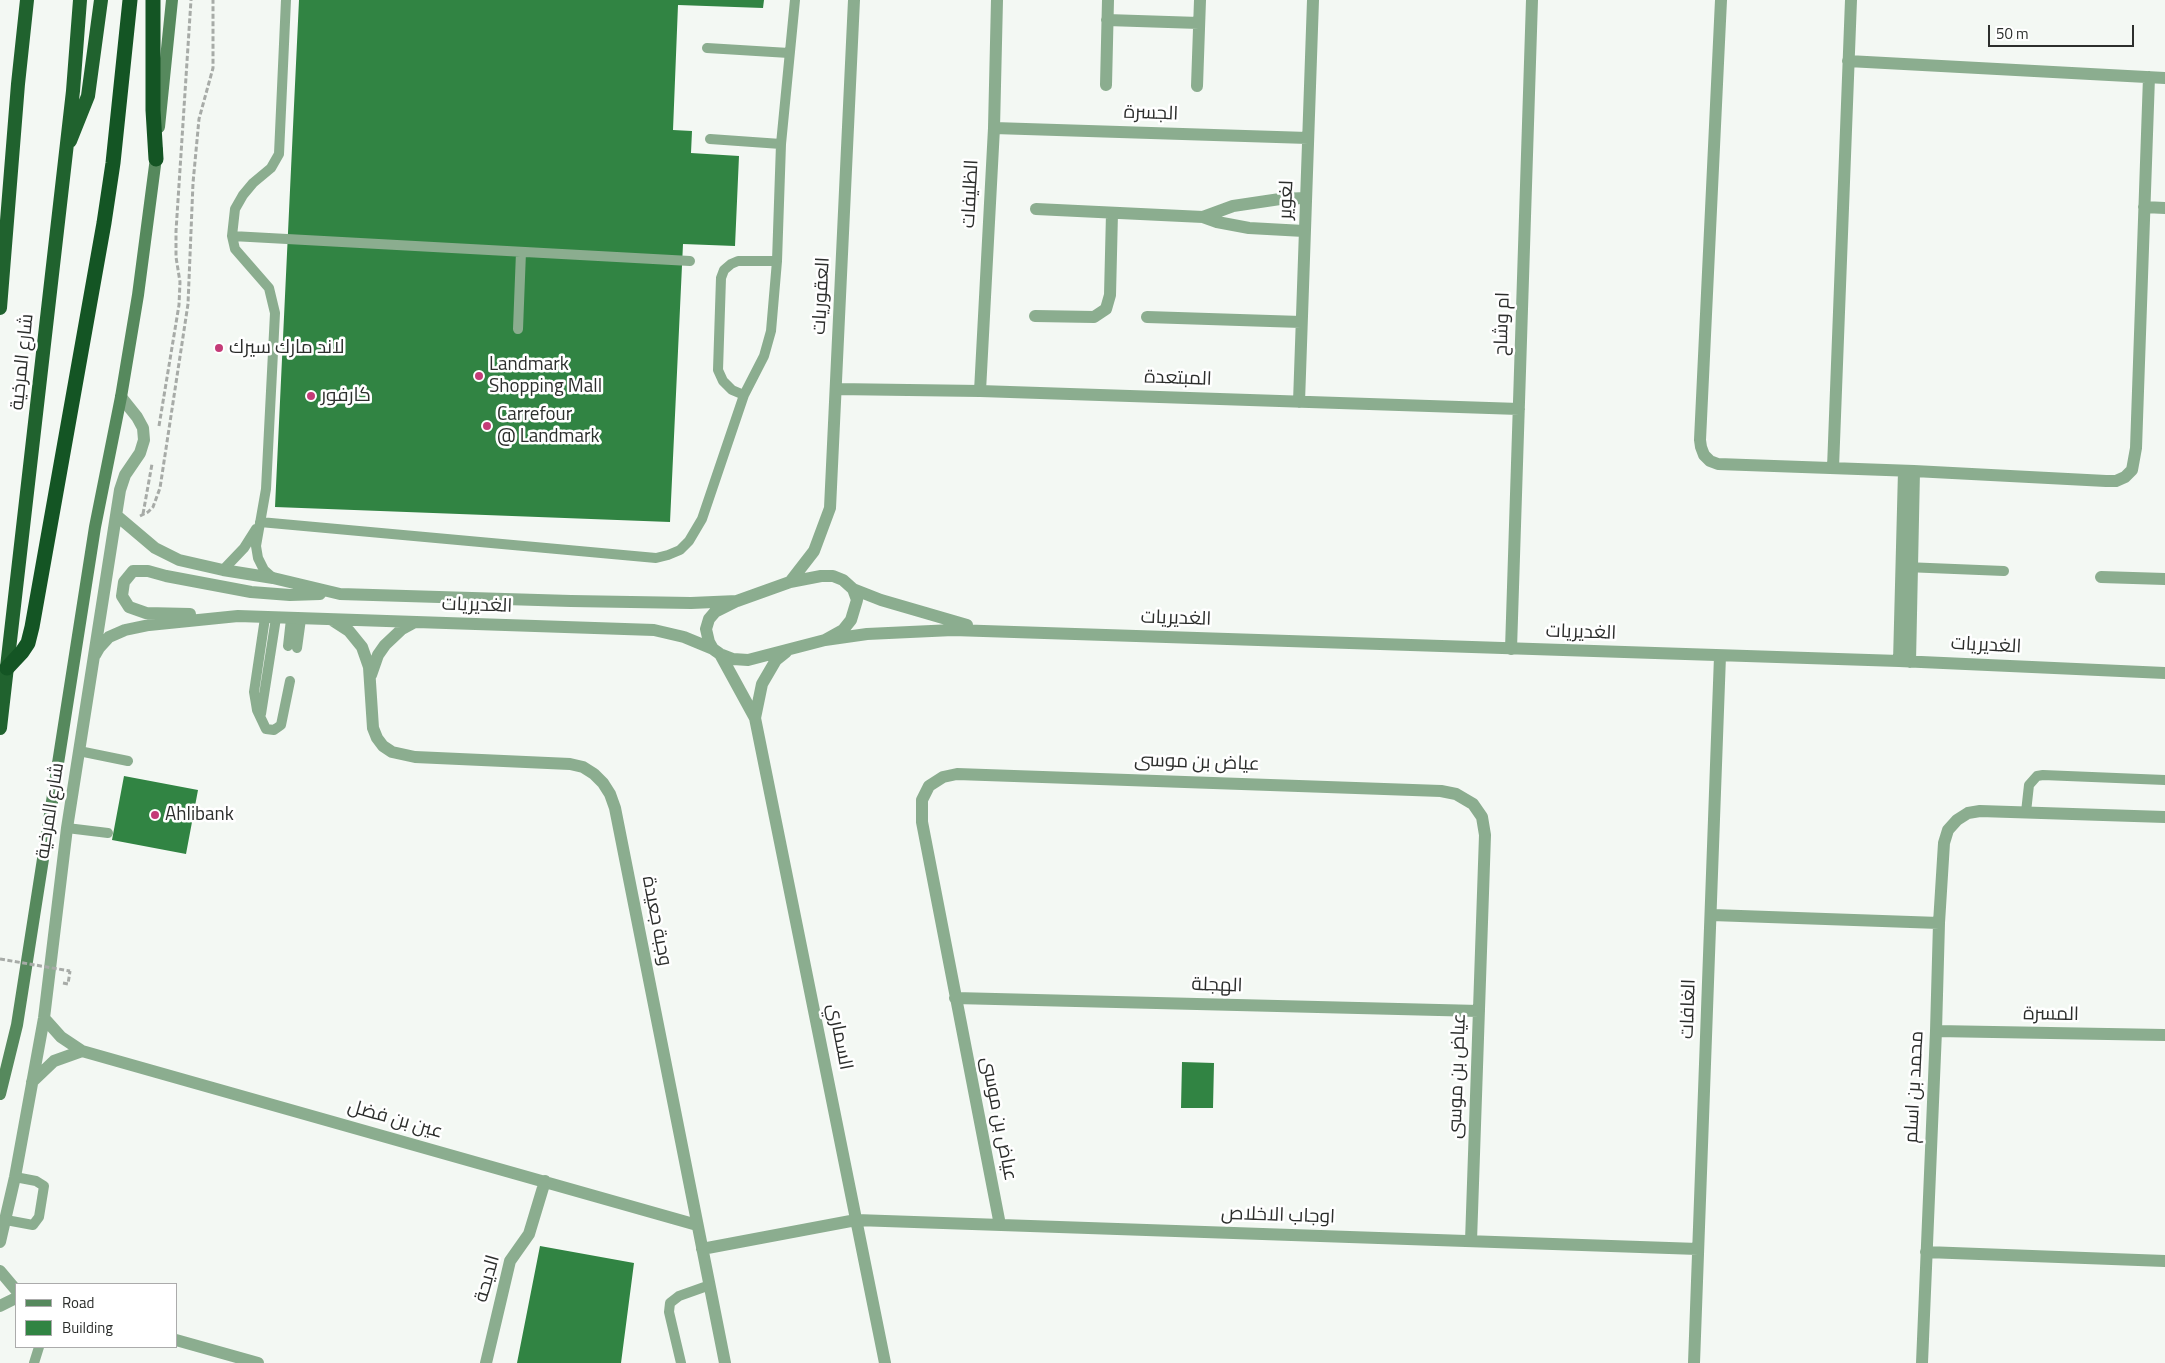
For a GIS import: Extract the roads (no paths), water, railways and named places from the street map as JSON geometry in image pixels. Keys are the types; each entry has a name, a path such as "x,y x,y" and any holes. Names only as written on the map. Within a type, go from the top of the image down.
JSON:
{"highway":[{"name":"شارع المرخية","path":"0,308 27,0"},
{"name":"شارع المرخية","path":"0,728 72,91 80,0"},
{"path":"65,152 79,122 88,96 101,0"},
{"path":"7,668 28,643 32,627 104,223 113,163 130,0"},
{"path":"153,0 153,110 156,159"}],"main road":[{"name":"شارع المرخية","path":"0,1094 17,1025 95,527 121,397 138,295 156,159 172,0"}],"street":[{"name":"العقوريات","path":"790,582 814,551 830,508 854,0"},
{"name":"الظليفات","path":"980,391 994,128 997,0"},
{"path":"1106,85 1108,0"},
{"path":"1196,86 1200,0"},
{"name":"لغوير","path":"1299,402 1313,0"},
{"name":"ام وشاح","path":"1511,649 1532,0"},
{"path":"1721,0 1700,447 1710,461 1718,464 2116,481 2125,477 2132,470 2136,448 2149,77"},
{"path":"1833,468 1851,0"},
{"path":"1107,20 1199,23"},
{"path":"1848,61 2165,78"},
{"name":"الجسرة","path":"994,128 1308,138"},
{"path":"1203,217 1225,208 1250,203 1306,198"},
{"path":"2144,207 2165,208"},
{"path":"1036,209 1203,217 1217,222 1249,228 1304,231"},
{"path":"1035,316 1094,316 1106,309 1110,295 1112,212"},
{"path":"1148,317 1301,322"},
{"name":"المبتعدة","path":"836,389 980,391 1519,409"},
{"name":"شارع المرخية","path":"0,1242 15,1177 44,1018 66,828 93,660 120,518 120,490 125,475 140,453 144,440 143,428 121,397"},
{"path":"1904,661 1909,471"},
{"name":"الغديريات","path":"120,518 155,548 179,560 222,570 273,578 340,594"},
{"name":"الغديريات","path":"996,633 909,610 853,589 844,580 833,576 821,576 790,582 736,601 691,603 340,594 290,595 251,592 166,576 148,570 133,572 124,582 122,596 129,607 146,613 654,630 684,637 733,659 748,660 825,640 910,631 1295,641 1904,661 2165,673"},
{"path":"2101,577 2165,579"},
{"path":"825,640 843,630 851,620 856,600 853,589"},
{"name":"السماري","path":"736,601 715,612 709,619 706,630 716,652 755,718 885,1363"},
{"name":"الغديريات","path":"93,660 99,648 110,637 125,630 149,625 238,616"},
{"name":"وجبة جعيدة","path":"332,620 349,631 360,643 367,657 373,728 383,746 392,752 415,757 570,764 583,767 603,783 615,808 725,1363"},
{"name":"وجبة جعيدة","path":"370,677 373,666 385,645 402,629 413,623"},
{"name":"السماري","path":"755,718 762,684 776,660 788,650"},
{"name":"الغافات","path":"1694,1363 1712,915 1720,656"},
{"name":"عياض بن موسى","path":"1000,1225 922,822 922,800 929,786 943,776 957,774 1441,791 1456,794 1473,804 1482,817 1485,835 1471,1241"},
{"name":"محمد بن اسلم","path":"1922,1363 1939,923 1944,842 1948,830 1957,820 1968,814 1980,811 2165,817"},
{"path":"1712,915 1939,923"},
{"name":"الهجلة","path":"955,998 1478,1011"},
{"name":"عين بن فضل","path":"44,1018 61,1036 82,1051 697,1225"},
{"name":"المسرة","path":"1936,1031 2165,1035"},
{"path":"32,1083 54,1062 82,1051"},
{"name":"الديحة","path":"486,1363 510,1261 529,1234 545,1182"},
{"name":"اوجاب الاخلاص","path":"702,1250 856,1220 1698,1249"},
{"path":"1926,1252 2165,1261"},
{"path":"0,1271 15,1289"},
{"path":"0,1306 15,1298"},
{"path":"178,1341 258,1363"}],"lane":[{"path":"273,578 264,570 256,546 266,489 275,313 274,300 269,288 235,249 232,236 235,209 243,195 253,183 272,168 279,154 286,0"},
{"path":"260,522 656,558 680,550 697,530 744,395 768,344 777,261 781,144 795,0"},
{"path":"707,48 789,53"},
{"path":"710,139 781,144"},
{"path":"232,236 690,261"},
{"path":"518,329 521,252"},
{"path":"744,395 727,386 718,370 721,278 724,270 730,264 738,261 777,261"},
{"path":"222,570 244,548 260,522"},
{"path":"1907,567 2004,571"},
{"path":"271,618 254,692 260,718 266,729 274,730 281,725 290,681"},
{"path":"292,647 296,619"},
{"path":"79,751 128,761"},
{"path":"2026,812 2030,785 2037,776 2165,780"},
{"path":"66,828 108,833"},
{"path":"6,1220 33,1225 39,1216 44,1186 36,1181 15,1177"},
{"path":"680,1363 669,1312 670,1303 679,1296 710,1285"},
{"path":"34,1363 39,1348"}],"place":[{"name":"لاند مارك سيرك","path":"219,348"},
{"name":"Landmark Shopping Mall","path":"479,376"},
{"name":"كارفور","path":"311,396"},
{"name":"Carrefour @ Landmark","path":"487,426"},
{"name":"Ahlibank","path":"155,815"}]}
